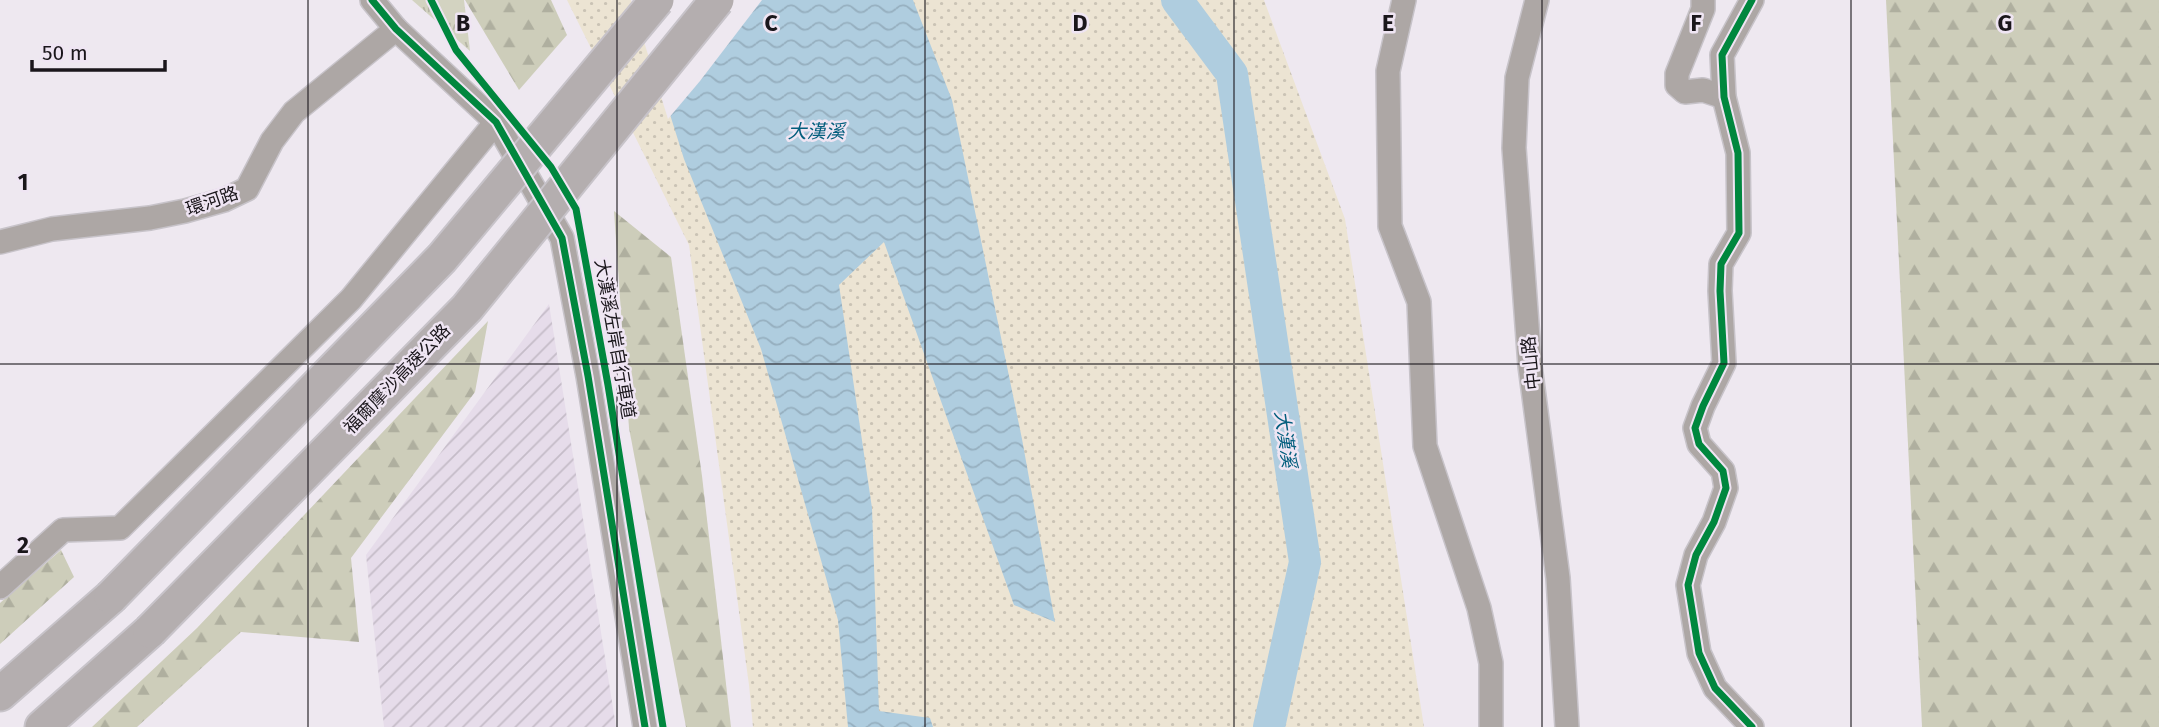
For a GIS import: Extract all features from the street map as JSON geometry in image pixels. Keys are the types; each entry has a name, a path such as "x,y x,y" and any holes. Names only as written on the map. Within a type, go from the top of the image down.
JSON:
{"highway":[{"path":"0,694 111,597 442,258 657,0"},
{"name":"福爾摩沙高速公路","path":"42,727 150,631 467,307 717,0"}],"street":[{"path":"372,0 396,29 496,122 562,238 588,376 645,727"},
{"path":"1404,0 1388,71 1390,226 1419,302 1425,446 1479,608 1491,663 1491,727"},
{"name":"中山路","path":"1537,0 1517,78 1514,148 1530,366 1558,579 1567,727"},
{"path":"1703,0 1703,9 1677,74 1677,85 1685,93 1703,90 1724,97"},
{"path":"1752,0 1722,55 1724,97 1738,153 1739,233 1721,264 1724,363 1695,428 1699,444 1723,471 1726,488 1714,522 1696,555 1688,584 1699,653 1715,688 1752,727"},
{"name":"環河路","path":"0,242 52,229 150,218 185,211 224,200 247,189 272,141 295,112 396,29"},
{"path":"0,587 64,530 120,528 351,299 496,122"}],"shaded area":[{"path":"549,304 616,727 384,727 366,555"}],"green space":[{"path":"412,0 464,0 470,51"},
{"path":"465,0 551,0 567,35 519,90"},
{"path":"1886,0 2159,0 2159,727 1922,727"},
{"path":"614,211 671,257 702,476 731,727 686,727 629,428"},
{"path":"488,321 475,392 351,558 359,642 241,632 137,727 92,727 197,628"},
{"path":"61,550 74,577 0,644 0,603"}],"sand":[{"path":"567,0 1264,0 1345,219 1424,727 753,727 689,245"}],"water":[{"name":"大漢溪","path":"634,0 913,0 952,100 1022,439 1055,622 1014,605 884,242 839,285 872,508 879,711 930,718 933,727 848,727 838,620 761,349 684,159"}],"pier":[{"path":"631,0 762,0 668,119"}],"waterway":[{"name":"大漢溪","path":"1177,0 1232,74 1305,562 1269,727"}],"cycle path":[{"path":"372,0 396,29 496,122 562,238 588,376 645,727"},
{"name":"大漢溪左岸自行車道","path":"431,0 456,50 551,167 576,209 608,385 663,727"},
{"path":"1752,0 1722,55 1724,97 1738,153 1739,233 1721,264 1724,363 1695,428 1699,444 1723,471 1726,488 1714,522 1696,555 1688,585 1699,653 1715,688 1752,727"}]}
